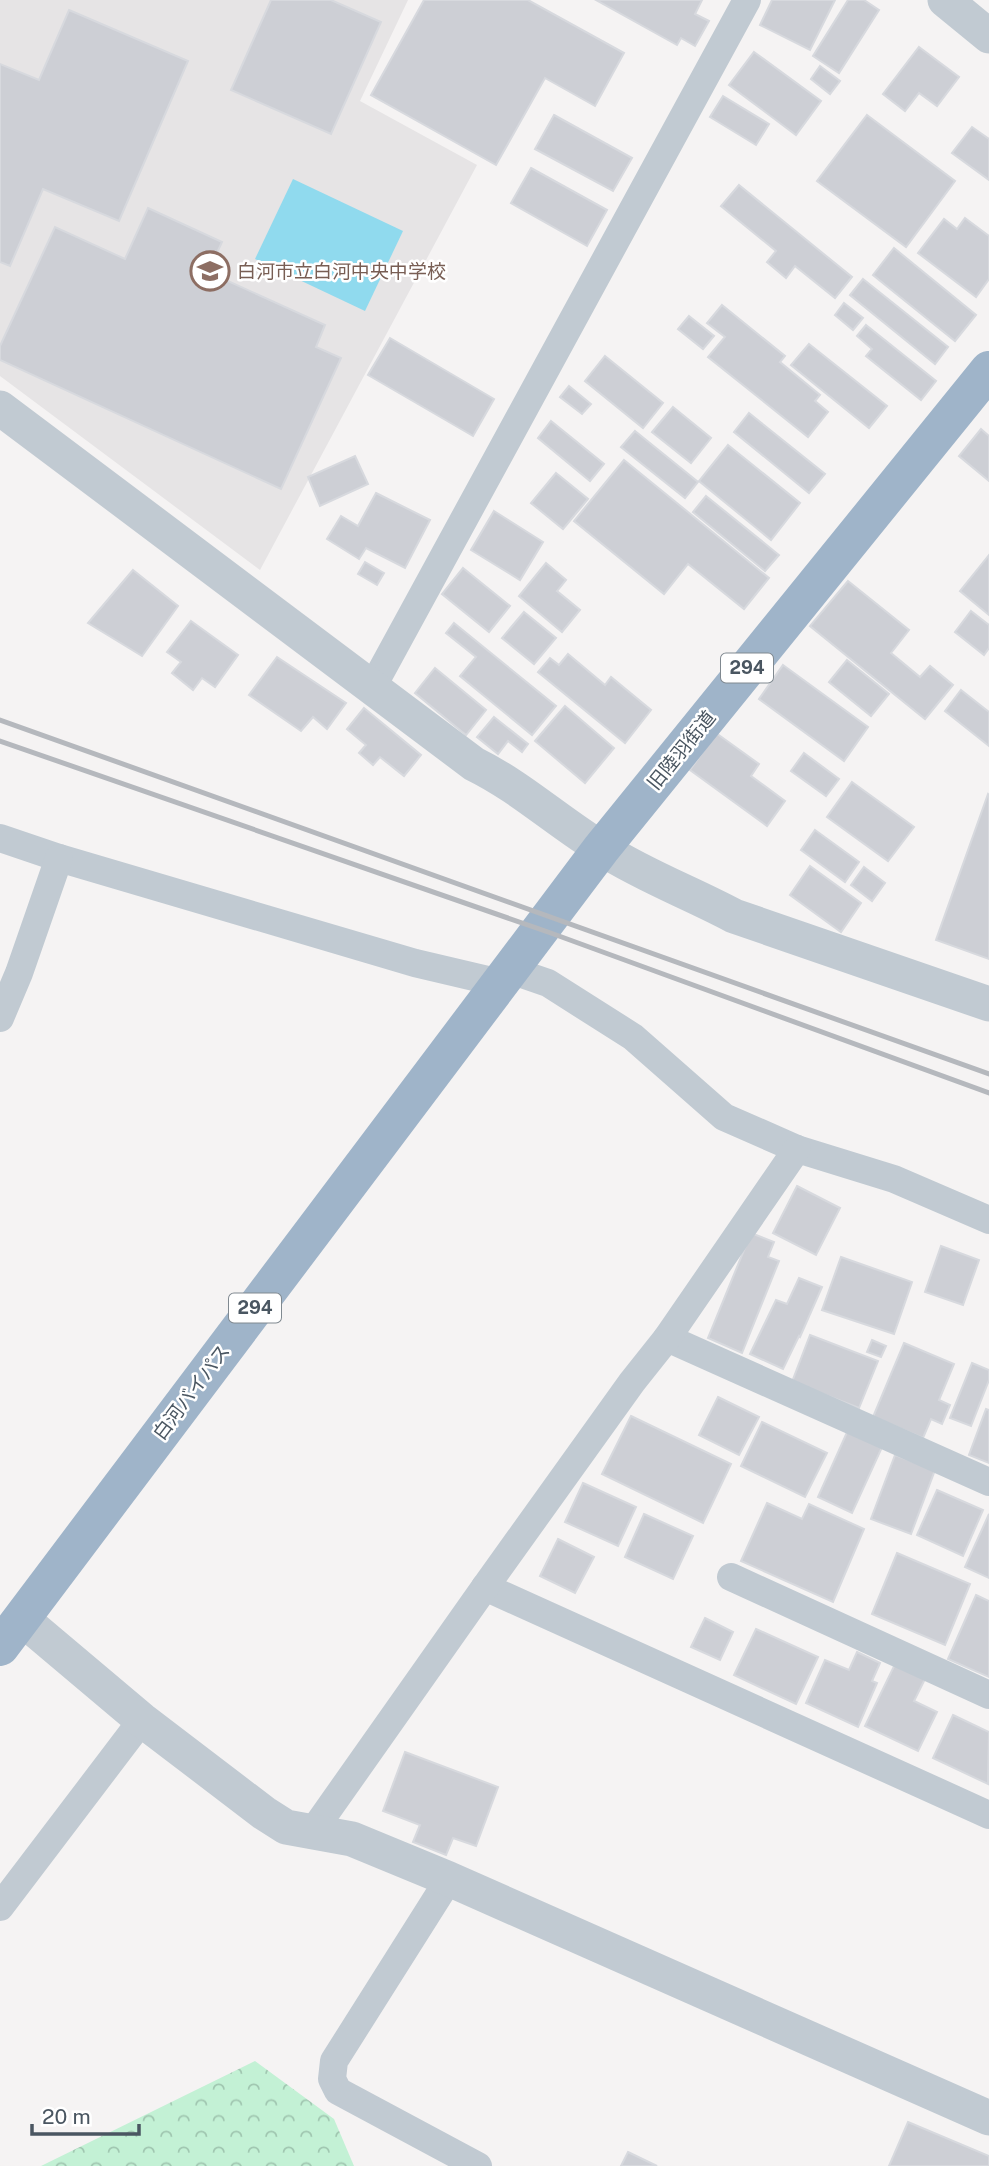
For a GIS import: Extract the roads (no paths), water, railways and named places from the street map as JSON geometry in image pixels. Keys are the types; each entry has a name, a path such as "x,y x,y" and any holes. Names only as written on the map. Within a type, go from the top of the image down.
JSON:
{"highway":[{"name":"旧陸羽街道","path":"505,976 601,849 989,370"},
{"name":"白河バイパス","path":"10,1633 505,976"}],"street":[{"path":"373,686 747,0"},
{"path":"945,0 989,36"},
{"path":"0,408 474,764 494,774 601,849 633,868 700,897 734,916 989,1004"},
{"path":"0,838 59,858 415,962 548,983 633,1037 724,1117 797,1149 894,1179 989,1220"},
{"path":"0,1018 19,973 59,858"},
{"path":"313,1831 632,1382 667,1338 797,1149"},
{"path":"667,1338 989,1482"},
{"path":"731,1577 989,1695"},
{"path":"485,1587 989,1815"},
{"path":"10,1633 142,1720 264,1813 286,1826 352,1839 449,1879 989,2118"},
{"path":"0,1908 142,1720"},
{"path":"449,1879 334,2061 332,2079 338,2091 478,2166"}],"water":[{"path":"293,179 403,231 365,311 255,259"}],"railway":[{"path":"0,720 989,1074"},
{"path":"0,741 548,932 989,1093"}],"place":[{"name":"白河市立白河中央中学校","path":"210,271"}]}
